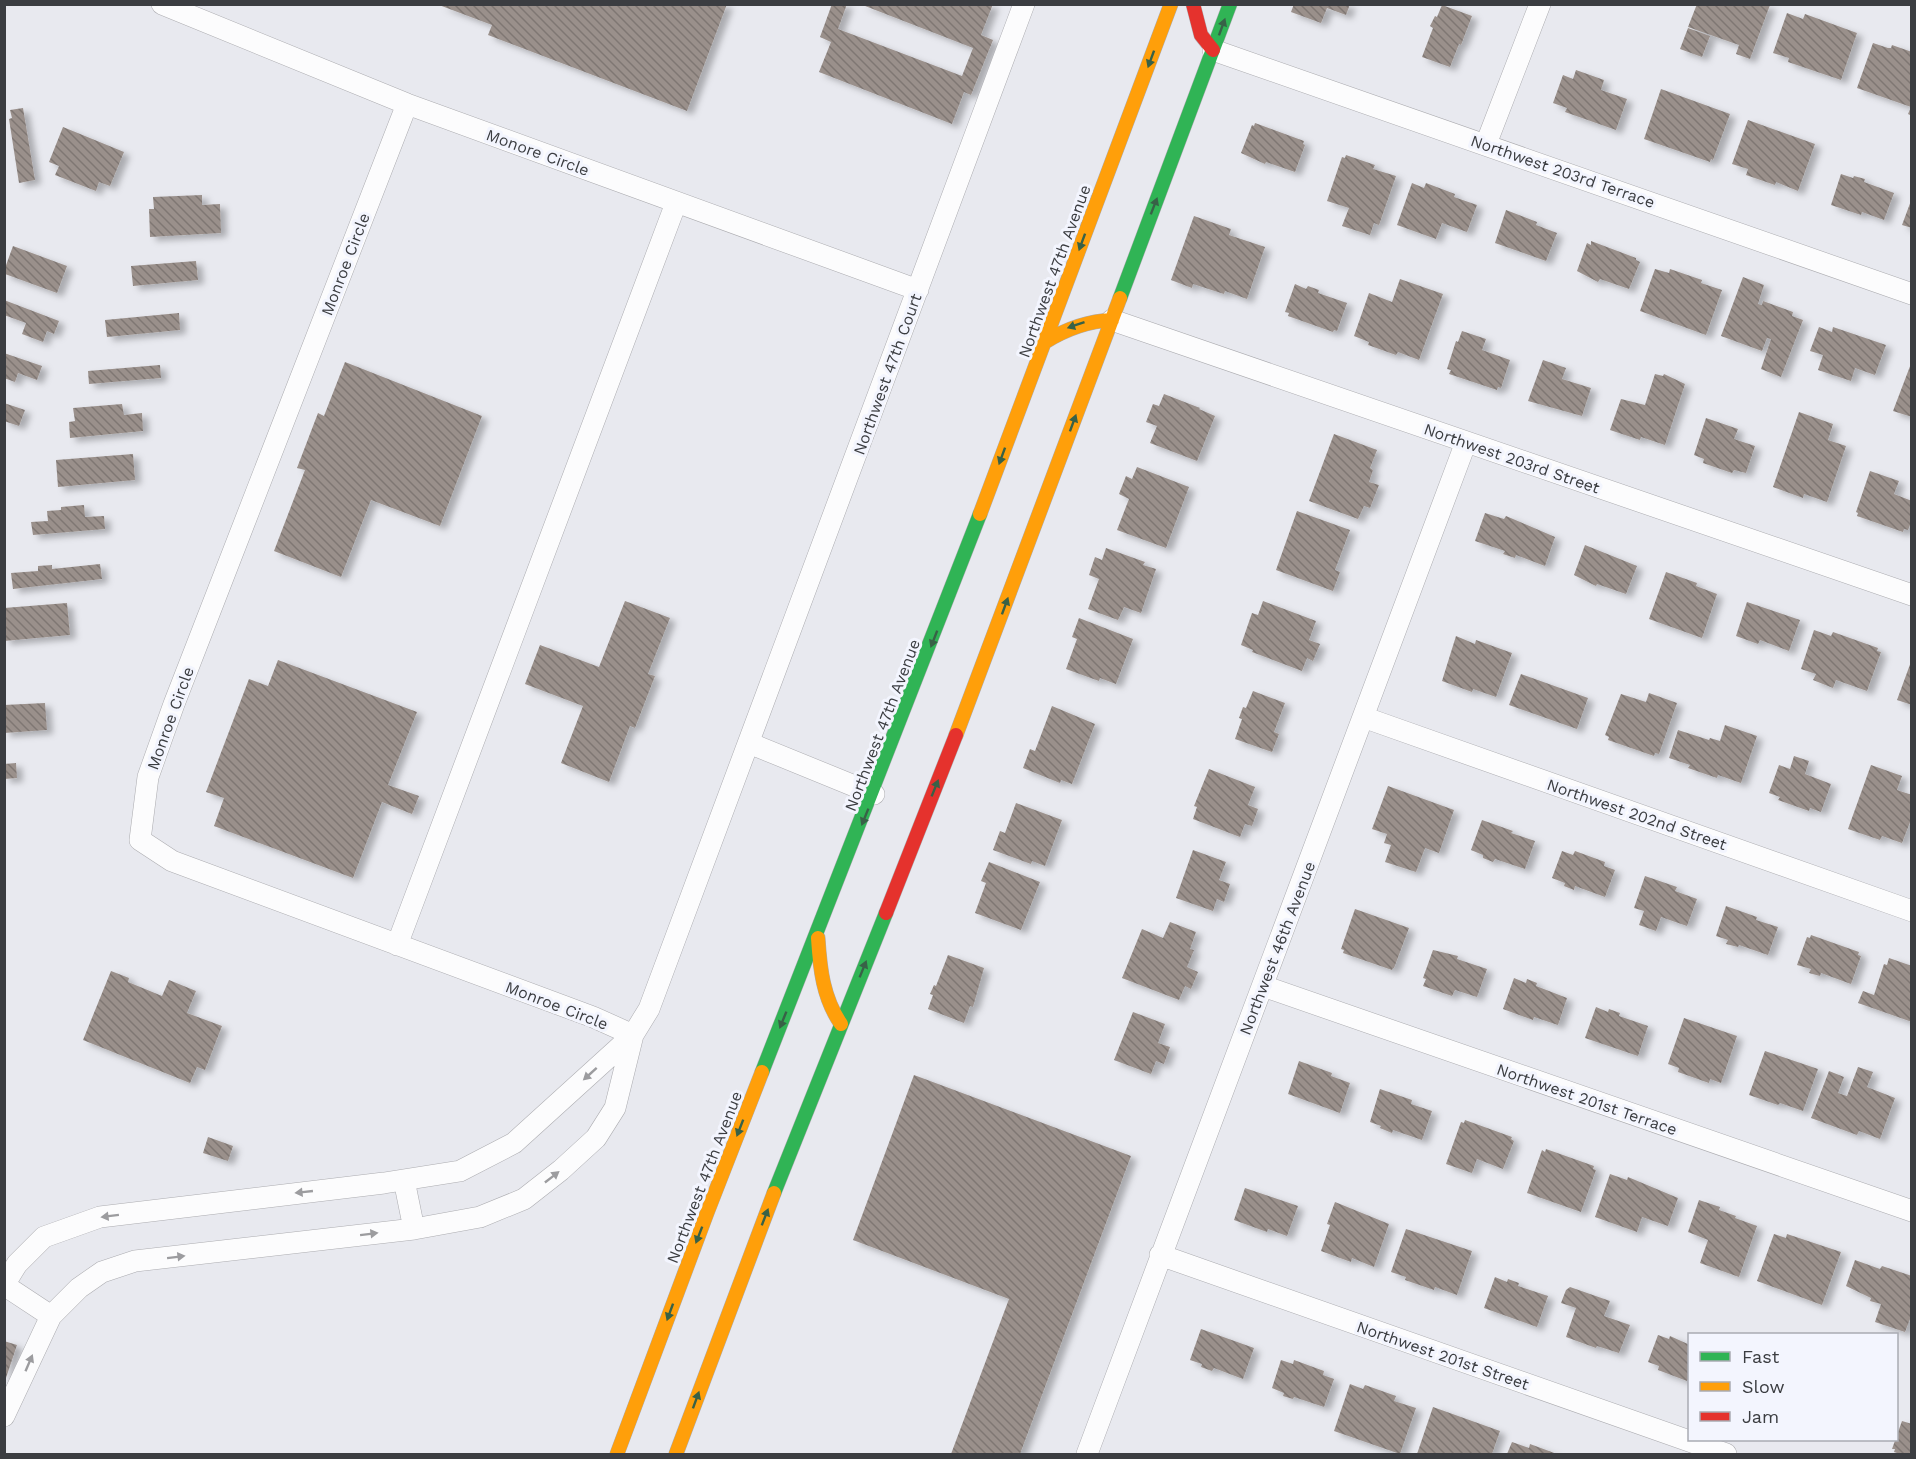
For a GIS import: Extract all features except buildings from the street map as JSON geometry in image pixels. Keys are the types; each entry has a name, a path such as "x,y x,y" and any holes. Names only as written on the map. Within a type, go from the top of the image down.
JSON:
{"main road":[{"name":"Northwest 47th Avenue","path":"617,1455 707,1213 874,794 1171,4"},
{"path":"1193,4 1201,35 1213,50"},
{"path":"676,1455 761,1226 968,705 1230,4"},
{"path":"1045,342 1063,330 1080,323 1112,320"},
{"path":"818,934 822,980 832,1012 841,1024"}],"street":[{"name":"Monore Circle","path":"162,4 407,104 918,290"},
{"name":"Northwest 47th Court","path":"633,1035 649,1009 1024,4"},
{"path":"1486,144 1540,4"},
{"name":"Northwest 203rd Terrace","path":"1213,50 1911,294"},
{"name":"Monroe Circle","path":"407,104 174,704 148,777 140,840 172,861 593,1017 633,1035"},
{"path":"397,945 676,203"},
{"name":"Northwest 203rd Street","path":"1112,320 1911,595"},
{"name":"Northwest 46th Avenue","path":"1087,1455 1466,442"},
{"name":"Northwest 202nd Street","path":"1363,717 1911,910"},
{"path":"749,743 874,794"},
{"name":"Northwest 201st Terrace","path":"1263,986 1911,1211"},
{"path":"51,1316 4,1285 17,1264 44,1237 100,1217 404,1180 460,1171 514,1143 633,1035"},
{"path":"4,1416 51,1316 79,1288 102,1272 135,1262 414,1229 480,1218 524,1199 596,1138 615,1108 633,1035"},
{"path":"404,1180 414,1229"},
{"name":"Northwest 201st Street","path":"1160,1255 1726,1455"}],"traffic: fast":[{"path":"1120,298 1230,4"},
{"path":"762,1072 980,514"},
{"path":"774,1193 886,913"}],"traffic: slow":[{"path":"980,514 1171,4"},
{"path":"956,735 1120,298"},
{"path":"1045,342 1077,326 1112,320"},
{"path":"818,938 821,972 826,994 841,1024"},
{"path":"617,1454 762,1072"},
{"path":"676,1454 774,1193"}],"traffic: jam":[{"path":"1193,4 1201,35 1213,50"},
{"path":"886,913 956,735"}]}
